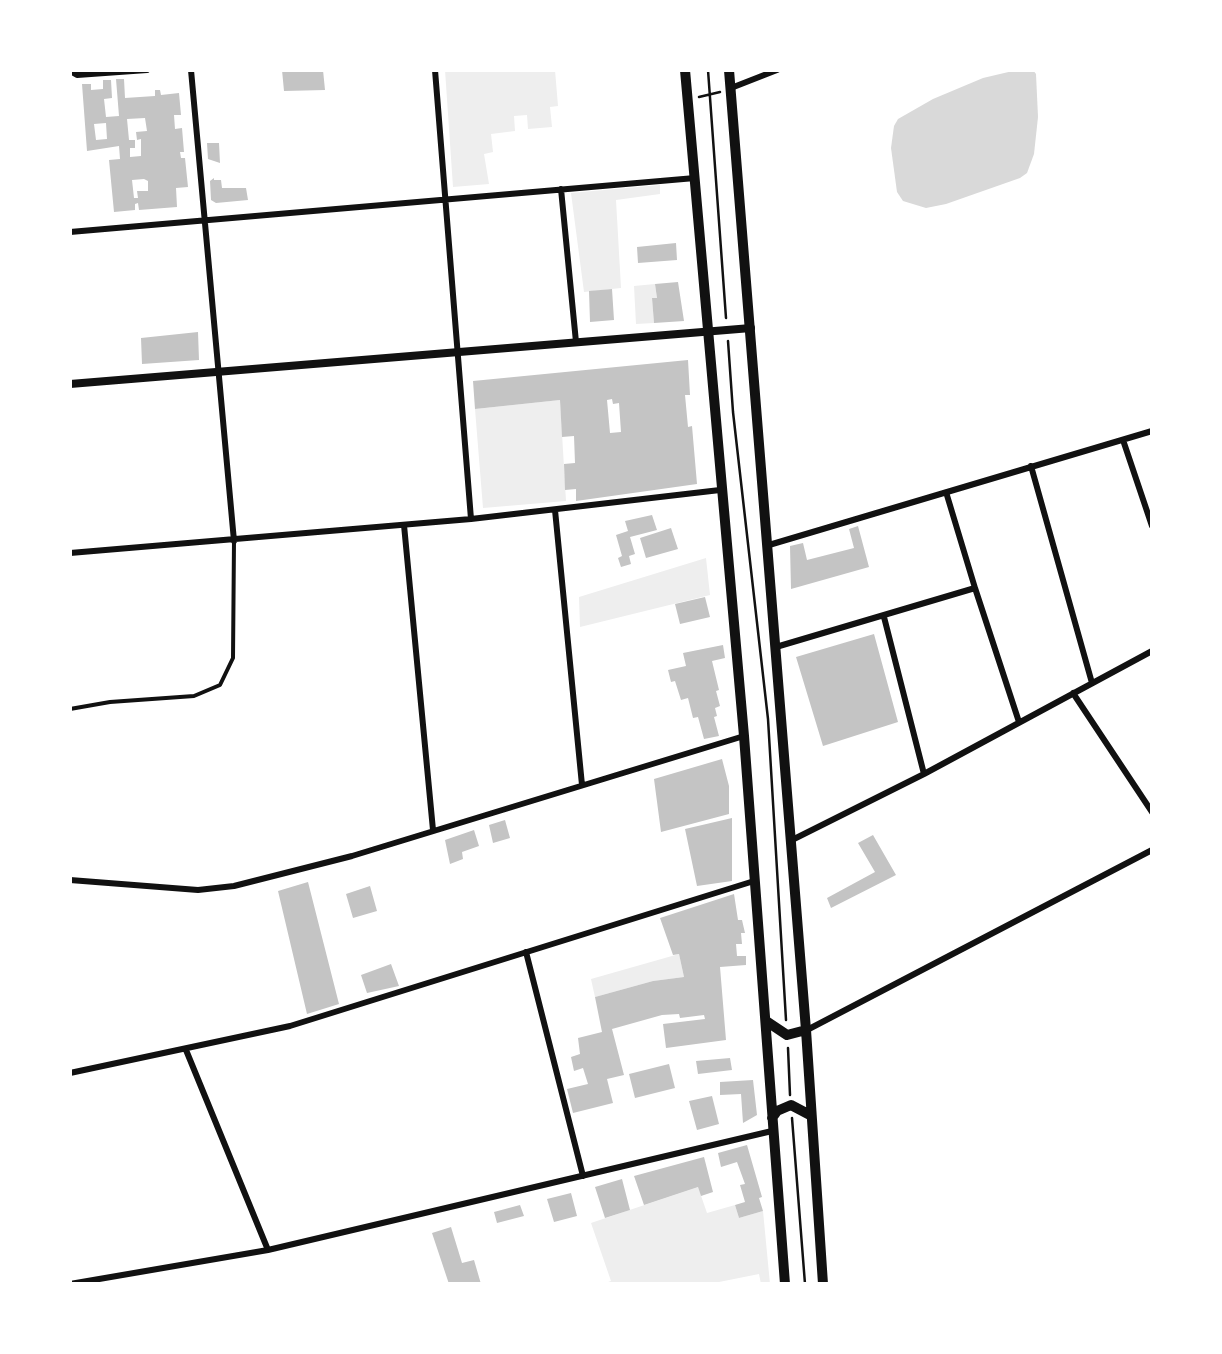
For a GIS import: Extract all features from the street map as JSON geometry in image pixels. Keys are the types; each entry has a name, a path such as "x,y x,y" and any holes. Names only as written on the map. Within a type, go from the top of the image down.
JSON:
{"main road":[{"path":"685,70 744,736 784,1284"},
{"path":"729,70 823,1284"},
{"path":"766,1021 787,1035 806,1030"},
{"path":"772,1118 781,1108 791,1105 810,1116"}],"street":[{"path":"70,72 76,75 147,70"},
{"path":"191,70 234,541"},
{"path":"435,70 471,520"},
{"path":"731,88 777,70"},
{"path":"70,232 696,178"},
{"path":"561,189 576,342"},
{"path":"70,384 751,328"},
{"path":"768,546 1152,431"},
{"path":"1123,440 1152,526"},
{"path":"1031,466 1092,683"},
{"path":"70,553 471,520 720,490"},
{"path":"946,492 1019,723"},
{"path":"555,510 582,786"},
{"path":"404,525 432,830"},
{"path":"776,647 975,588"},
{"path":"884,617 924,774"},
{"path":"791,840 924,774 1152,650"},
{"path":"1073,693 1152,812"},
{"path":"70,880 218,889 352,856 744,736"},
{"path":"806,1030 1152,850"},
{"path":"70,1074 290,1026 754,880"},
{"path":"526,952 582,1176"},
{"path":"186,1050 268,1250"},
{"path":"70,1284 268,1250 772,1131"}],"lane":[{"path":"70,709 194,696 220,685 233,658 234,541"}],"path":[{"path":"708,70 733,412 768,719 805,1284"},
{"path":"687,99 731,88"}],"shaded area":[{"path":"445,70 555,70 558,106 550,107 552,127 528,129 527,115 514,116 515,131 491,134 493,152 484,154 489,184 453,187"},
{"path":"1033,70 1036,74 1038,117 1034,154 1027,173 946,204 926,208 903,201 897,192 891,148 898,119 983,78"},
{"path":"660,185 660,194 616,200 621,288 584,292 571,193"},
{"path":"655,284 654,323 636,324 634,286"},
{"path":"560,400 566,501 483,508 475,409"},
{"path":"706,558 710,595 580,627 579,597"},
{"path":"679,954 684,977 595,997 591,979"},
{"path":"698,1187 707,1213 735,1205 739,1218 763,1211 770,1284 761,1284 759,1274 709,1284 602,1284 611,1281 591,1223"}],"building":[{"path":"282,70 323,70 325,90 284,91"},
{"path":"116,79 124,79 125,98 155,96 155,90 160,90 161,95 179,93 181,115 174,115 175,129 182,128 184,152 180,152 181,158 185,158 188,187 176,188 177,207 139,210 138,203 135,210 114,212 109,160 120,159 119,146 87,151 82,84 91,84 91,90 103,89 103,80 111,80 112,98 104,99 106,117 119,116","holes":["145,118 147,131 136,132 137,140 141,139 141,156 130,157 135,140 129,140 127,119","106,123 107,139 96,140 94,124","132,180 148,181 148,191 137,191 138,198 134,198"]},
{"path":"207,143 219,143 220,163 208,159"},
{"path":"221,180 222,188 246,188 248,200 211,200 210,181"},
{"path":"676,243 677,260 638,263 637,247"},
{"path":"678,282 684,321 654,323 655,284"},
{"path":"612,289 614,320 590,322 589,291"},
{"path":"198,332 199,360 142,364 141,338"},
{"path":"688,360 690,395 685,395 697,484 576,501 576,489 565,490 564,464 575,463 574,436 562,437 560,400 475,409 473,381","holes":["612,399 613,404 619,403 621,432 610,433 607,400"]},
{"path":"652,515 657,530 630,537 635,554 629,556 631,564 621,567 616,535 628,531 625,521"},
{"path":"858,526 869,567 791,589 790,546 803,543 807,560 854,548 849,529"},
{"path":"671,528 678,549 646,558 640,538"},
{"path":"705,597 710,617 680,624 675,604"},
{"path":"874,634 898,722 823,746 796,657"},
{"path":"723,645 725,658 712,661 719,690 716,691 720,706 715,708 714,717 719,736 704,739 698,717 693,718 688,698 681,700 668,670 686,666 683,653"},
{"path":"722,759 729,786 729,814 661,832 654,779"},
{"path":"732,818 732,881 697,886 685,829"},
{"path":"505,820 510,838 493,843 489,825"},
{"path":"474,830 479,846 462,852 463,859 450,864 445,840"},
{"path":"873,835 896,875 831,908 827,898 875,872 858,843"},
{"path":"308,882 339,1004 307,1014 278,891"},
{"path":"370,886 377,911 353,918 346,894"},
{"path":"734,894 738,920 742,920 745,933 741,933 742,944 736,944 737,956 746,956 746,965 720,967 726,1040 666,1048 663,1024 705,1019 704,1015 662,1015 612,1029 624,1075 607,1079 613,1103 573,1113 567,1089 588,1084 583,1068 574,1071 571,1057 580,1054 578,1038 602,1032 595,997 684,977 679,954 673,955 660,918"},
{"path":"391,964 399,986 367,993 361,975"},
{"path":"730,1058 732,1070 698,1074 696,1061"},
{"path":"669,1064 675,1088 635,1098 629,1074"},
{"path":"753,1080 757,1115 743,1123 741,1094 720,1095 720,1082"},
{"path":"712,1096 719,1124 697,1130 689,1101"},
{"path":"747,1145 763,1211 739,1218 735,1205 745,1202 740,1185 745,1184 737,1162 721,1167 718,1153"},
{"path":"704,1157 713,1192 701,1196 698,1187 644,1205 634,1176"},
{"path":"622,1179 630,1210 605,1218 595,1187"},
{"path":"571,1193 577,1216 554,1222 547,1199"},
{"path":"520,1205 524,1216 497,1223 494,1212"},
{"path":"451,1227 462,1263 474,1260 481,1284 449,1284 432,1233"}]}
